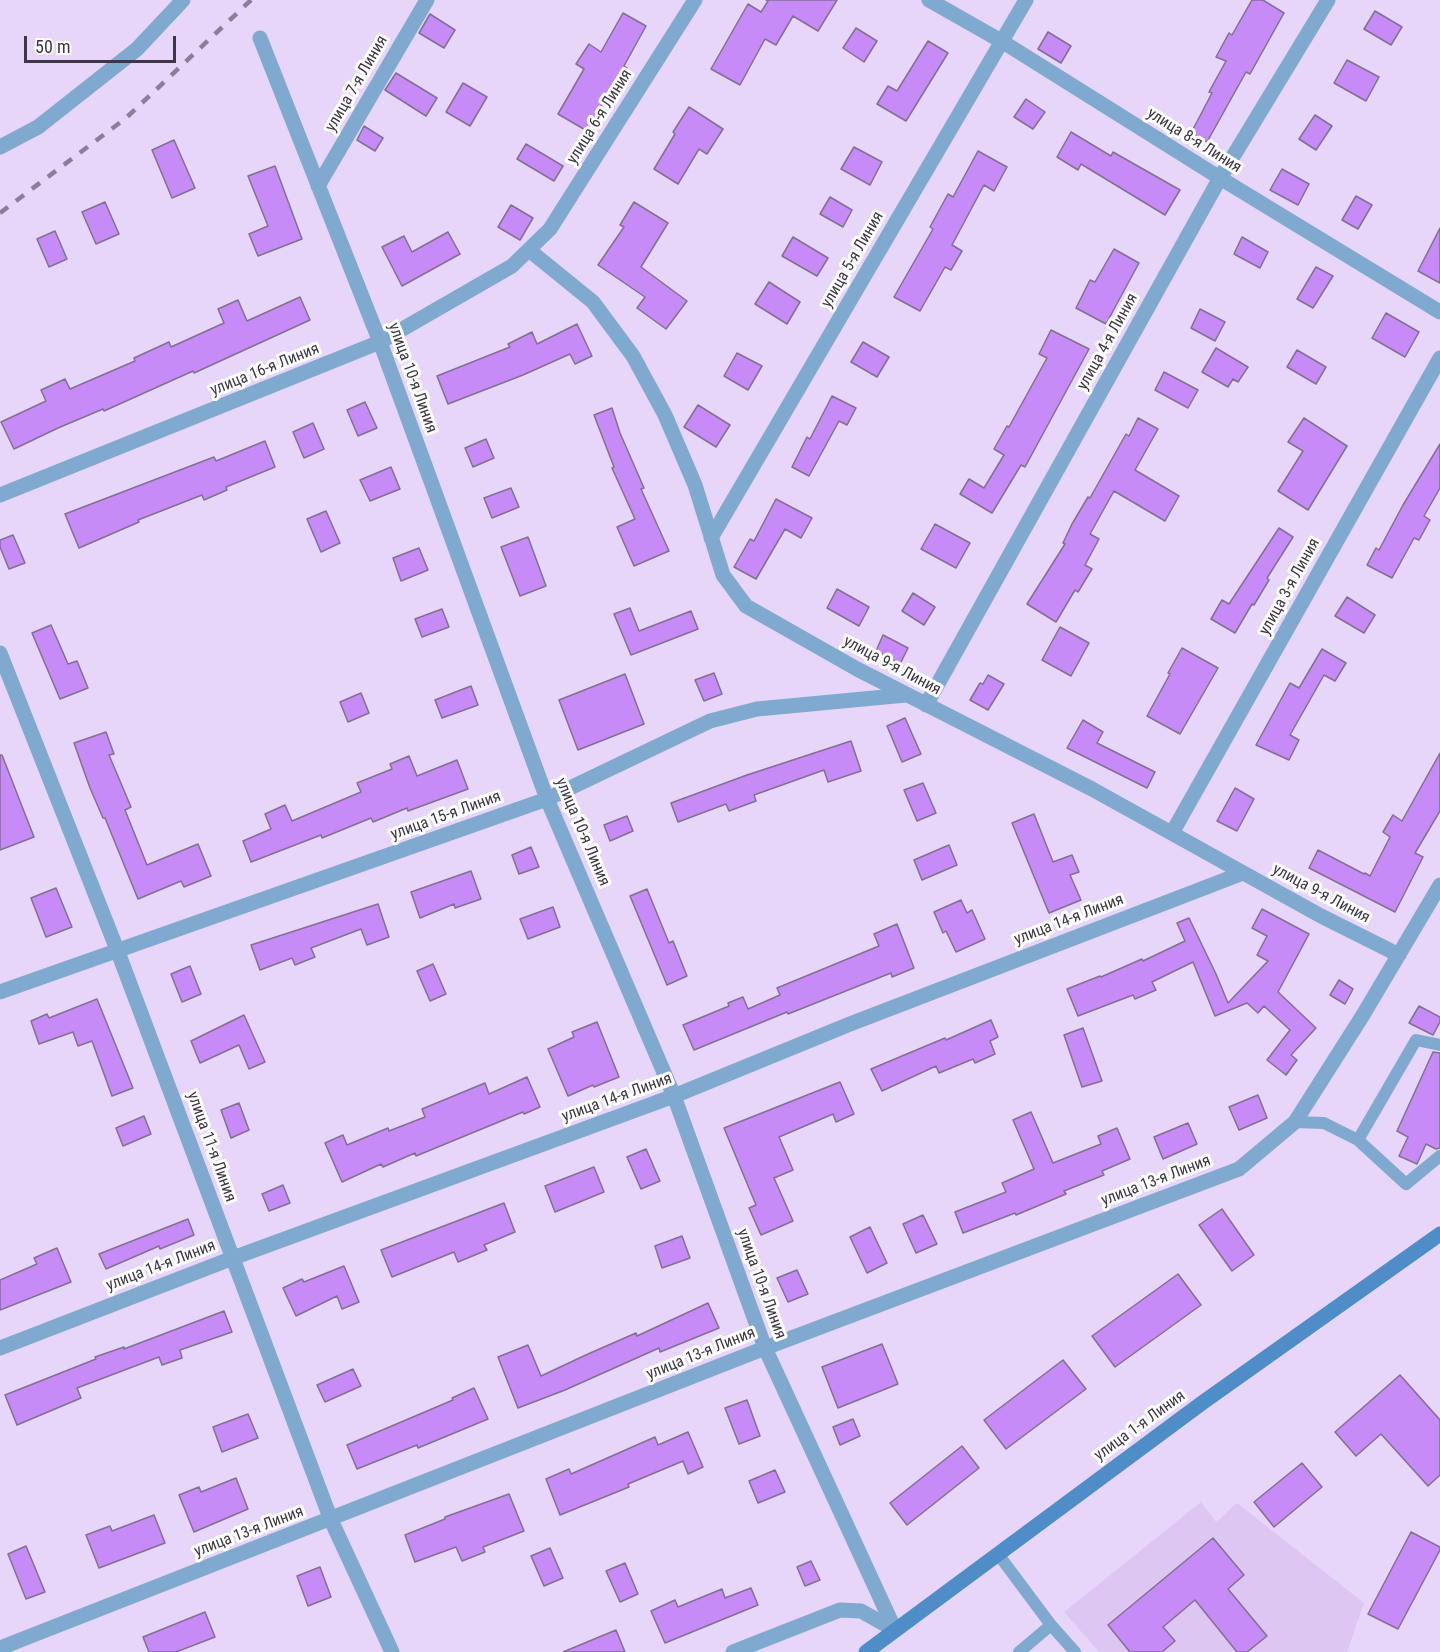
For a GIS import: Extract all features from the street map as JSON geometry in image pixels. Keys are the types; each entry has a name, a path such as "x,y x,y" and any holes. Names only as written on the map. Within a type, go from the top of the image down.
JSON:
{"main road":[{"name":"улица 1-я Линия","path":"866,1652 1202,1403 1440,1234"}],"street":[{"path":"0,147 38,127 137,49 183,0"},
{"name":"улица 7-я Линия","path":"318,186 428,0"},
{"name":"улица 6-я Линия","path":"530,249 550,229 695,0"},
{"name":"улица 8-я Линия","path":"929,0 1003,42 1440,312"},
{"name":"улица 5-я Линия","path":"711,538 1026,0"},
{"name":"улица 4-я Линия","path":"927,705 1220,178 1328,0"},
{"name":"улица 10-я Линия","path":"260,38 380,342 547,799 674,1096 765,1348 895,1630"},
{"name":"улица 16-я Линия","path":"0,495 380,342 512,266 530,249"},
{"name":"улица 9-я Линия","path":"530,249 593,302 633,356 665,415 695,485 723,575 746,606 857,669 1092,789 1398,957"},
{"name":"улица 3-я Линия","path":"1172,833 1440,358"},
{"name":"улица 11-я Линия","path":"0,653 118,952 331,1520 392,1652"},
{"name":"улица 15-я Линия","path":"0,992 547,799 710,722 757,709 906,694"},
{"name":"улица 14-я Линия","path":"0,1348 233,1258 674,1096 850,1024 1243,873"},
{"name":"улица 13-я Линия","path":"0,1648 765,1348 1239,1169 1294,1122 1363,1016 1440,885"},
{"path":"733,1652 840,1610 861,1611 895,1630"}],"lane":[{"path":"1358,1140 1416,1040 1440,1045"},
{"path":"1294,1122 1324,1123 1358,1140 1406,1184 1440,1156"},
{"path":"998,1554 1051,1625 1075,1652"},
{"path":"1019,1652 1051,1625"}],"shaded area":[{"path":"1201,1502 1216,1522 1237,1503 1364,1603 1347,1652 1099,1652 1064,1612"}],"building":[{"path":"766,0 837,0 818,31 793,16 776,45 765,39 740,85 711,69 748,4 761,12 768,1"},
{"path":"1252,0 1263,0 1284,13 1250,74 1246,72 1207,142 1191,133 1226,61 1216,57 1229,33 1232,35"},
{"path":"1375,11 1402,27 1391,45 1364,29"},
{"path":"623,13 646,26 624,66 627,68 614,88 612,87 587,131 558,114 584,69 576,64 589,44 601,52"},
{"path":"430,14 455,30 444,48 419,33"},
{"path":"856,28 877,41 864,62 843,48"},
{"path":"1048,32 1071,46 1061,63 1038,49"},
{"path":"928,41 948,53 906,121 877,104 888,86 897,91"},
{"path":"1347,60 1379,77 1366,101 1334,83"},
{"path":"396,73 437,98 426,116 385,90"},
{"path":"463,83 487,97 470,126 446,112"},
{"path":"1026,99 1045,112 1033,129 1014,117"},
{"path":"689,107 723,129 707,154 699,149 678,184 654,169"},
{"path":"1315,115 1332,126 1316,150 1299,139"},
{"path":"364,126 383,138 375,151 357,140"},
{"path":"1071,132 1111,156 1113,152 1180,190 1165,215 1081,164 1078,170 1057,157"},
{"path":"174,140 195,188 172,198 152,150"},
{"path":"526,144 563,166 554,181 517,159"},
{"path":"854,147 882,162 870,185 841,169"},
{"path":"978,151 1007,167 994,191 984,185 952,245 962,251 951,270 945,267 920,311 894,297 933,229 930,227 948,194 953,197"},
{"path":"275,166 302,239 258,256 249,234 268,226 248,176"},
{"path":"1282,169 1309,184 1298,205 1270,190"},
{"path":"1356,196 1372,205 1358,229 1342,220"},
{"path":"830,197 852,210 843,227 820,214"},
{"path":"105,202 119,234 96,244 82,212"},
{"path":"634,202 668,223 641,267 687,301 666,329 637,308 645,297 598,265 624,227 620,225"},
{"path":"511,205 533,218 520,240 498,227"},
{"path":"1440,228 1440,283 1418,271"},
{"path":"55,231 67,259 49,267 37,239"},
{"path":"448,232 460,254 402,286 382,247 404,236 412,252"},
{"path":"793,237 828,258 817,276 782,256"},
{"path":"1242,237 1268,252 1260,268 1234,254"},
{"path":"1114,249 1139,263 1106,324 1076,308 1090,280 1095,282"},
{"path":"1316,267 1333,276 1313,308 1297,299"},
{"path":"769,282 800,302 787,324 755,304"},
{"path":"300,297 310,320 194,373 193,371 104,411 103,409 58,428 14,449 1,422 46,401 41,390 65,379 70,389 135,361 134,358 169,342 171,347 224,323 218,309 238,300 247,321"},
{"path":"1200,309 1225,322 1215,341 1191,328"},
{"path":"1386,313 1419,332 1405,357 1372,338"},
{"path":"577,324 592,356 575,364 570,354 448,404 437,376 510,347 508,344 532,332 537,344"},
{"path":"1051,330 1089,349 1025,467 1021,465 992,513 960,494 969,479 984,488 1004,455 994,449 1007,426 1009,427 1047,358 1039,354"},
{"path":"863,342 889,357 877,377 851,362"},
{"path":"1216,348 1248,367 1238,382 1233,379 1228,387 1202,372"},
{"path":"1297,350 1326,367 1316,384 1287,367"},
{"path":"737,353 762,366 748,390 724,376"},
{"path":"1164,372 1198,390 1188,408 1155,390"},
{"path":"832,396 856,408 847,425 839,421 809,476 792,467 807,437 810,439"},
{"path":"365,402 377,428 358,436 347,410"},
{"path":"698,405 730,425 716,447 684,427"},
{"path":"612,408 620,433 644,488 641,489 669,551 634,566 617,527 635,519 612,468 614,467 594,415"},
{"path":"1138,418 1158,429 1135,470 1179,496 1165,521 1114,491 1090,534 1099,539 1085,565 1092,569 1078,592 1075,590 1056,622 1027,604 1065,544 1063,543 1072,524 1088,497 1090,498 1126,434 1129,436"},
{"path":"1304,418 1347,446 1308,510 1278,491 1303,451 1288,442"},
{"path":"313,423 324,449 304,458 293,432"},
{"path":"486,439 494,458 473,467 465,448"},
{"path":"265,441 275,467 226,487 227,490 204,500 202,495 138,520 139,522 79,548 65,514 214,457 216,461"},
{"path":"1440,444 1440,488 1424,516 1430,520 1419,540 1414,538 1392,578 1367,565 1376,548 1379,550"},
{"path":"391,467 400,489 370,501 360,480"},
{"path":"511,488 519,507 492,518 484,498"},
{"path":"776,499 812,518 801,538 785,529 756,579 734,567 750,539 754,541"},
{"path":"326,511 340,543 321,552 307,519"},
{"path":"935,524 970,543 956,568 921,549"},
{"path":"1279,528 1293,537 1235,633 1211,619 1222,600 1229,604"},
{"path":"13,535 25,563 9,569 0,547 0,540"},
{"path":"528,537 546,586 520,596 501,547"},
{"path":"419,548 428,570 401,581 393,558"},
{"path":"837,589 869,607 859,626 827,608"},
{"path":"913,593 935,607 924,625 902,611"},
{"path":"1347,597 1375,615 1364,633 1335,616"},
{"path":"630,608 639,631 691,611 698,629 631,655 614,614"},
{"path":"442,609 449,627 422,637 415,619"},
{"path":"51,625 68,664 77,661 88,688 60,699 32,633"},
{"path":"1060,627 1089,643 1071,676 1042,660"},
{"path":"883,635 908,648 900,664 876,651"},
{"path":"1182,648 1218,668 1180,734 1147,716"},
{"path":"1322,649 1346,663 1335,681 1324,675 1290,735 1299,740 1289,760 1256,745 1290,683 1299,688"},
{"path":"714,673 722,694 704,701 695,680"},
{"path":"625,674 644,724 578,750 559,700"},
{"path":"988,675 1004,684 988,710 970,700 980,683 983,684"},
{"path":"471,686 478,705 442,718 435,700"},
{"path":"361,693 369,713 348,722 340,702"},
{"path":"905,718 921,754 902,762 887,726"},
{"path":"1083,720 1103,732 1097,743 1155,772 1147,788 1067,748"},
{"path":"106,732 114,754 109,755 131,807 125,810 147,865 198,844 211,876 184,887 181,881 138,899 105,818 90,788 74,743"},
{"path":"851,741 861,771 828,782 824,770 754,795 756,801 729,811 726,804 678,822 671,803"},
{"path":"1440,753 1440,811 1415,853 1423,857 1395,912 1309,868 1318,850 1370,876 1390,837 1383,832 1393,815 1402,821"},
{"path":"0,755 2,755 34,837 0,850"},
{"path":"409,756 417,776 457,760 468,789 408,811 407,808 373,822 371,818 322,838 321,835 251,862 243,841 271,829 265,814 285,805 292,821 361,792 357,783 392,769 390,764"},
{"path":"923,783 936,813 917,821 904,790"},
{"path":"1235,788 1254,799 1237,831 1217,821"},
{"path":"1034,814 1053,862 1072,855 1079,872 1070,875 1081,900 1049,913 1012,823"},
{"path":"627,816 633,831 610,841 604,825"},
{"path":"949,845 957,865 922,880 914,860"},
{"path":"531,847 539,867 519,874 512,855"},
{"path":"471,871 481,899 455,908 454,904 420,918 411,892"},
{"path":"56,888 72,927 46,937 31,898"},
{"path":"647,889 669,943 673,941 687,976 667,985 630,896"},
{"path":"961,900 967,913 972,910 985,939 956,952 946,931 943,933 934,912"},
{"path":"378,904 389,937 367,945 361,929 311,948 315,957 295,965 292,958 260,970 251,945"},
{"path":"553,907 560,927 528,939 520,919"},
{"path":"1262,909 1309,934 1278,992 1316,1028 1291,1055 1297,1060 1286,1075 1267,1060 1290,1030 1264,1006 1258,1013 1247,1003 1215,1016 1193,962 1152,982 1156,990 1135,999 1133,995 1078,1016 1067,989 1142,959 1143,961 1185,941 1177,923 1189,918 1228,1003 1268,961 1257,955 1267,936 1252,928"},
{"path":"897,924 914,968 892,977 891,973 694,1050 683,1025 729,1006 728,1003 743,997 748,1009 780,995 777,988 879,946 874,934"},
{"path":"433,964 446,994 430,1001 417,971"},
{"path":"190,966 201,994 182,1002 171,974"},
{"path":"1339,980 1353,989 1345,1004 1330,995"},
{"path":"97,999 133,1088 112,1096 92,1041 78,1046 73,1032 39,1044 31,1021 47,1014 49,1018"},
{"path":"1419,1006 1440,1017 1440,1022 1433,1035 1409,1023"},
{"path":"244,1015 265,1062 249,1069 239,1045 200,1063 191,1041"},
{"path":"991,1020 998,1037 990,1041 995,1054 975,1063 973,1059 939,1073 936,1066 882,1091 871,1069"},
{"path":"597,1022 619,1077 568,1096 548,1049 574,1037 572,1032"},
{"path":"1083,1028 1102,1081 1082,1087 1064,1035"},
{"path":"1433,1052 1440,1053 1440,1148 1436,1149 1426,1144 1417,1164 1399,1156 1408,1137 1397,1131"},
{"path":"527,1077 540,1107 416,1156 415,1153 383,1167 381,1164 342,1182 325,1143 343,1135 347,1145 388,1128 389,1131 425,1117 422,1109 485,1083 489,1094"},
{"path":"840,1082 854,1114 836,1122 833,1114 779,1137 793,1170 774,1178 793,1221 761,1235 749,1208 756,1205 724,1128"},
{"path":"1258,1095 1267,1118 1239,1130 1229,1107"},
{"path":"239,1103 249,1130 231,1138 221,1110"},
{"path":"1031,1112 1053,1163 1101,1144 1098,1136 1117,1128 1130,1159 1102,1171 1104,1175 1064,1191 1066,1194 1016,1215 1015,1213 963,1233 955,1212 1006,1192 1002,1183 1034,1169 1013,1120"},
{"path":"144,1116 151,1134 123,1146 116,1128"},
{"path":"1188,1123 1197,1144 1163,1159 1154,1137"},
{"path":"646,1149 660,1181 641,1189 627,1157"},
{"path":"594,1167 604,1192 555,1212 545,1186"},
{"path":"283,1185 290,1203 269,1211 262,1194"},
{"path":"504,1203 515,1232 484,1245 487,1250 458,1262 454,1252 392,1277 381,1250"},
{"path":"1222,1209 1254,1255 1232,1271 1199,1225"},
{"path":"923,1215 937,1244 916,1253 903,1224"},
{"path":"188,1219 194,1235 160,1249 159,1246 106,1269 99,1254"},
{"path":"870,1227 887,1263 867,1273 850,1237"},
{"path":"682,1236 690,1258 662,1268 655,1246"},
{"path":"57,1248 71,1282 0,1310 0,1280 37,1264 34,1258"},
{"path":"344,1266 359,1302 342,1309 337,1296 296,1316 283,1288 302,1279 304,1282"},
{"path":"797,1270 808,1294 788,1302 777,1278"},
{"path":"1178,1274 1201,1305 1115,1367 1092,1336"},
{"path":"708,1303 719,1328 660,1352 659,1348 565,1390 518,1408 498,1357 528,1345 541,1376"},
{"path":"224,1311 232,1332 180,1350 182,1358 162,1365 159,1357 77,1388 81,1398 17,1425 5,1395 96,1359 95,1357 124,1347 124,1349"},
{"path":"882,1344 898,1384 838,1408 822,1367"},
{"path":"1063,1360 1086,1389 1006,1449 984,1420"},
{"path":"353,1369 361,1386 325,1402 317,1385"},
{"path":"1400,1375 1440,1420 1440,1475 1428,1486 1381,1434 1356,1456 1335,1432"},
{"path":"474,1388 488,1419 418,1448 417,1445 357,1469 347,1445 453,1400 452,1398"},
{"path":"747,1400 760,1436 739,1444 725,1408"},
{"path":"248,1414 258,1438 222,1452 213,1427"},
{"path":"853,1419 860,1436 840,1445 833,1427"},
{"path":"688,1432 703,1467 688,1474 683,1461 628,1484 629,1487 560,1515 546,1479 569,1469 571,1474 655,1437 658,1445"},
{"path":"962,1446 979,1468 907,1525 890,1503"},
{"path":"1302,1463 1322,1487 1274,1527 1254,1502"},
{"path":"775,1470 785,1492 758,1503 749,1481"},
{"path":"236,1478 248,1509 194,1532 179,1495 199,1487 201,1492"},
{"path":"509,1494 524,1531 483,1547 485,1552 462,1561 456,1547 415,1562 405,1535 445,1519 445,1517"},
{"path":"154,1515 165,1543 99,1568 86,1535 110,1526 112,1531"},
{"path":"1411,1532 1440,1547 1440,1550 1398,1629 1368,1614"},
{"path":"1213,1538 1244,1575 1228,1589 1267,1636 1247,1652 1237,1652 1195,1600 1163,1627 1175,1641 1162,1652 1130,1652 1108,1625"},
{"path":"26,1546 45,1592 26,1599 8,1554"},
{"path":"550,1548 563,1578 544,1586 531,1556"},
{"path":"811,1561 820,1580 805,1586 797,1567"},
{"path":"625,1563 638,1594 620,1602 606,1571"},
{"path":"320,1567 331,1597 308,1606 297,1576"},
{"path":"751,1588 758,1605 665,1643 651,1611 675,1600 678,1607 722,1589 725,1598"},
{"path":"205,1612 215,1637 176,1652 149,1652 143,1637"},
{"path":"616,1630 625,1652 563,1652"}],"railway":[{"path":"0,213 126,118 251,0"}]}
